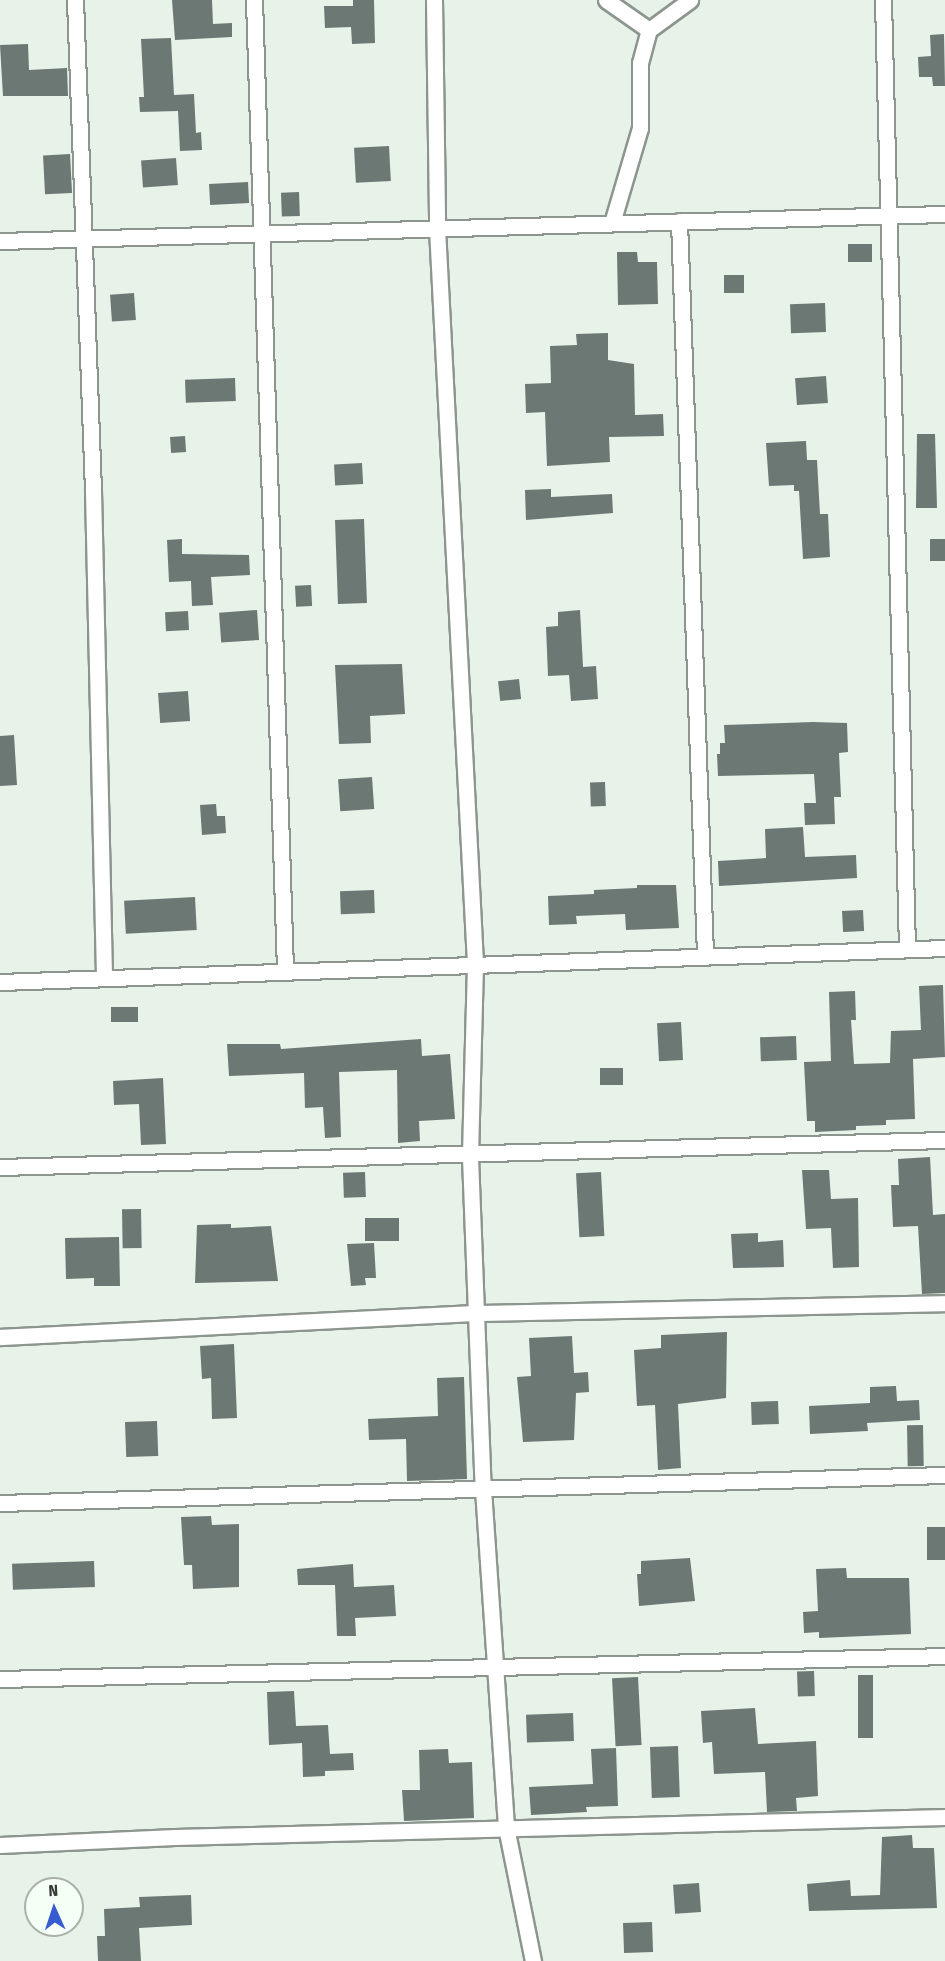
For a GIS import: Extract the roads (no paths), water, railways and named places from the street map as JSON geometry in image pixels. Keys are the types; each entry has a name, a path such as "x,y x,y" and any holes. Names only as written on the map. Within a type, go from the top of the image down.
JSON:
{"street":[{"path":"75,0 85,238 104,978"},
{"path":"254,0 285,971"},
{"path":"434,0 437,228 474,964 470,1157 483,1489 506,1827 533,1961"},
{"path":"606,0 649,30"},
{"path":"612,223 640,128 640,63 649,30 690,0"},
{"path":"882,0 907,949"},
{"path":"0,241 945,214"},
{"path":"679,221 705,956"},
{"path":"0,982 945,948"},
{"path":"0,1167 470,1157 945,1140"},
{"path":"0,1337 476,1312 945,1303"},
{"path":"0,1503 945,1475"},
{"path":"0,1678 497,1669 945,1656"},
{"path":"0,1845 506,1827 945,1817"}]}
